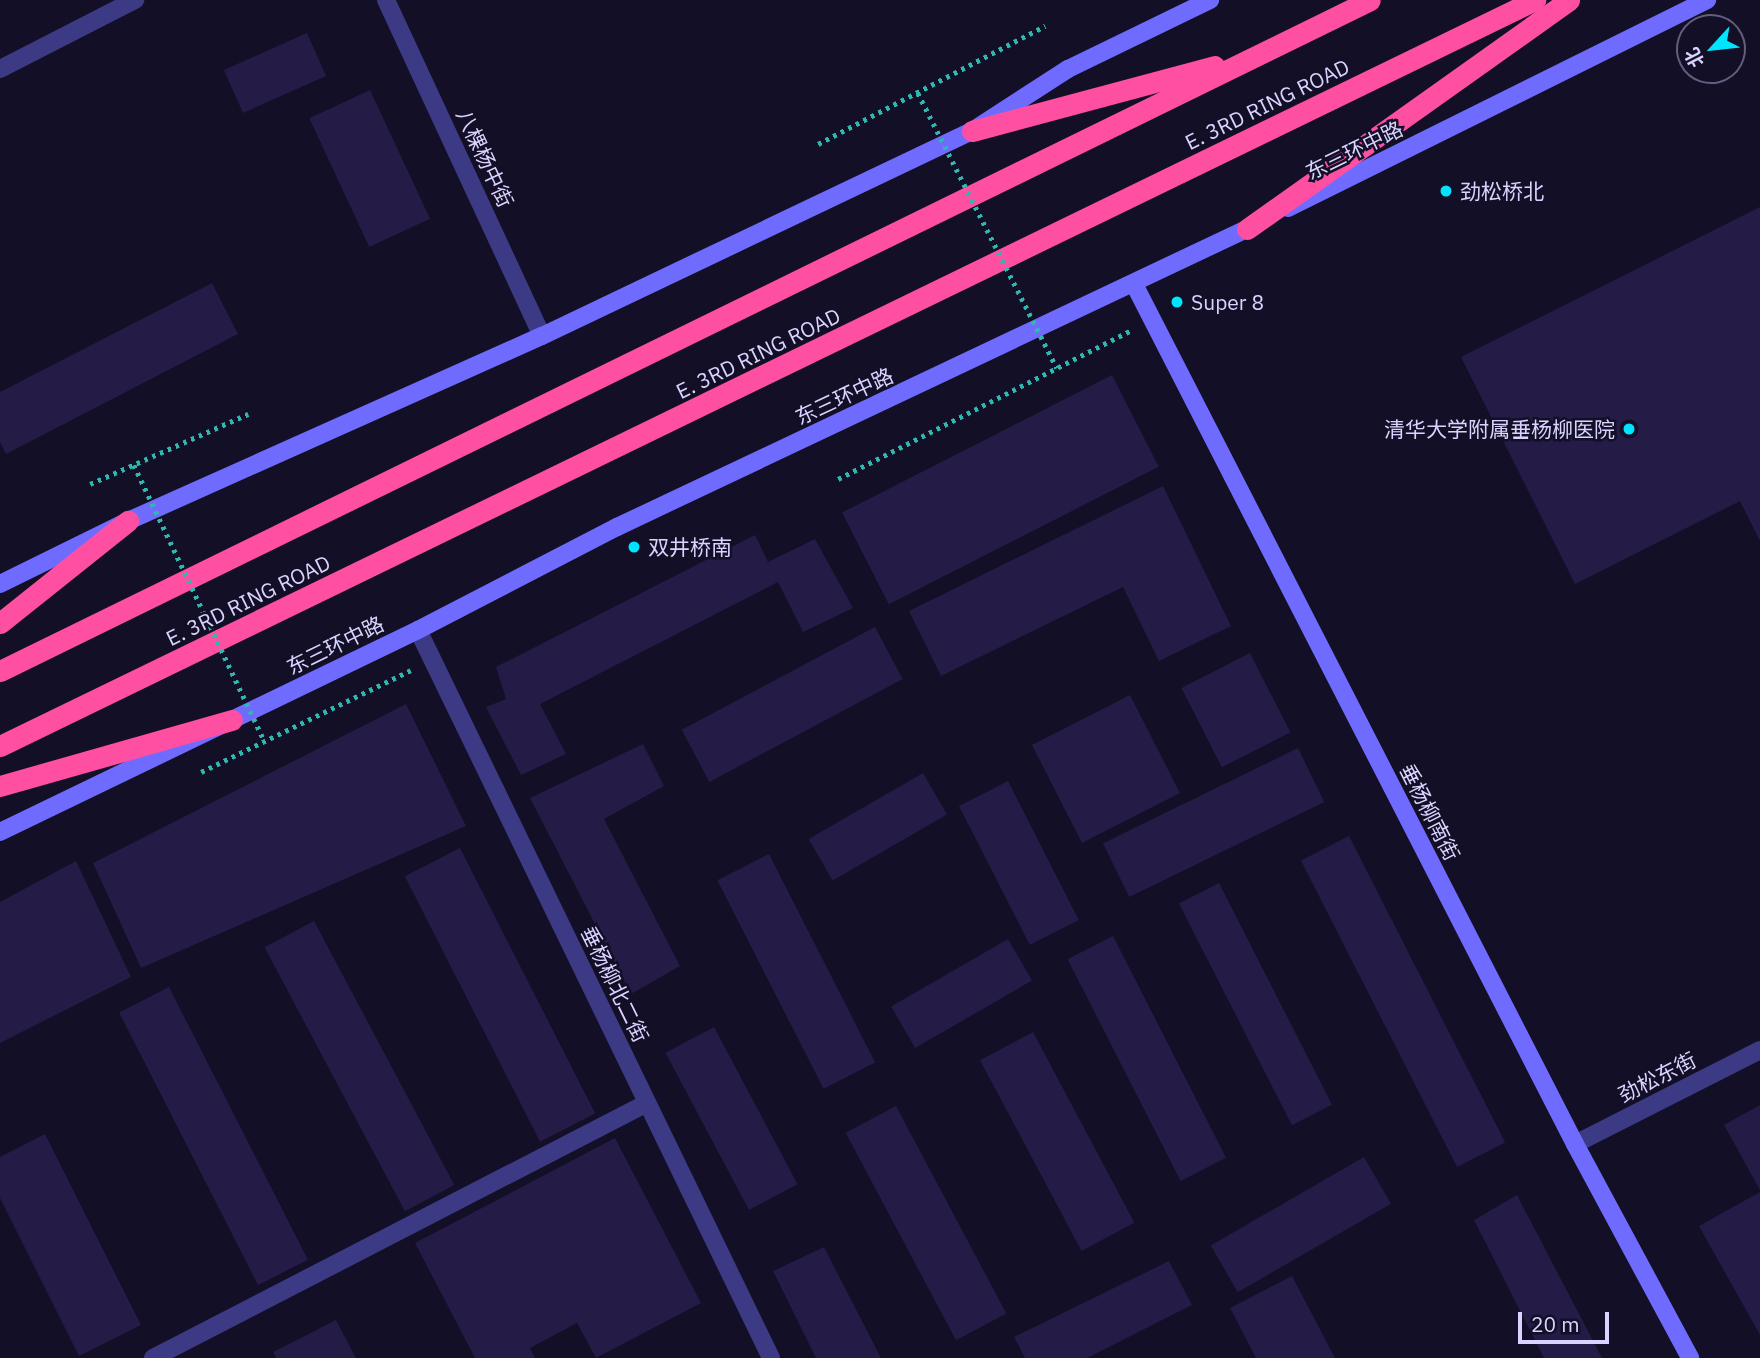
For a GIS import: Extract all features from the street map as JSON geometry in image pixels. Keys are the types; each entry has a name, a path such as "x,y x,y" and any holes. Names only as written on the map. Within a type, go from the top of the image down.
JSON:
{"highway":[{"path":"0,671 1370,0"},
{"name":"E. 3RD RING ROAD","path":"0,746 1535,0"},
{"path":"1247,229 1569,0"},
{"path":"972,131 1260,54"},
{"path":"0,623 128,521"},
{"path":"0,786 232,720"}],"street":[{"path":"0,69 135,0"},
{"name":"八棵杨中街","path":"386,0 542,336"},
{"path":"0,584 128,521 542,336 972,131 1068,69 1210,0"},
{"name":"东三环中路","path":"0,832 418,630 617,527 1247,229 1707,0"},
{"name":"垂杨柳南街","path":"1134,284 1575,1144 1690,1358"},
{"name":"垂杨柳北二街","path":"418,630 771,1358"},
{"name":"劲松东街","path":"1575,1144 1760,1050"},
{"path":"153,1358 647,1102"}],"path":[{"path":"818,145 1045,26"},
{"path":"918,93 1057,368"},
{"path":"838,479 1123,334"},
{"path":"90,484 248,414"},
{"path":"134,465 264,740"},
{"path":"201,772 432,659"}],"building":[{"path":"307,33 326,76 243,113 224,70"},
{"path":"370,90 430,219 369,247 309,118"},
{"name":"清华大学附属垂杨柳医院","path":"1760,207 1760,541 1740,501 1575,584 1461,357"},
{"path":"212,283 238,334 6,454 0,442 0,392"},
{"path":"1112,375 1159,467 889,604 842,513"},
{"path":"1163,486 1231,626 1159,661 1123,587 941,676 909,611"},
{"path":"755,535 768,562 815,539 853,608 803,632 778,582 540,704 566,754 521,775 486,707 506,699 496,667"},
{"path":"875,627 903,679 709,782 682,730"},
{"path":"1250,653 1290,732 1222,767 1181,688"},
{"path":"1130,695 1180,793 1082,843 1032,745"},
{"path":"406,704 466,826 141,968 93,863"},
{"path":"643,744 664,786 604,819 680,966 631,994 530,798"},
{"path":"1298,748 1324,802 1129,897 1103,843"},
{"path":"923,773 947,815 833,881 809,839"},
{"path":"1008,781 1079,920 1030,945 959,806"},
{"path":"1349,836 1505,1143 1457,1167 1301,861"},
{"path":"460,848 595,1114 540,1142 405,876"},
{"path":"769,854 875,1062 824,1089 717,880"},
{"path":"76,861 131,977 0,1043 0,902"},
{"path":"1219,883 1332,1105 1292,1125 1179,903"},
{"path":"314,921 454,1185 405,1211 265,947"},
{"path":"1113,936 1226,1158 1181,1181 1068,959"},
{"path":"1008,939 1032,981 915,1048 891,1006"},
{"path":"169,987 308,1260 258,1285 119,1012"},
{"path":"714,1027 798,1184 749,1210 665,1053"},
{"path":"1033,1032 1134,1223 1081,1251 980,1060"},
{"path":"1760,1105 1760,1190 1724,1125"},
{"path":"896,1106 1006,1313 956,1340 846,1133"},
{"path":"45,1134 141,1325 79,1356 0,1198 0,1157"},
{"path":"615,1138 701,1303 596,1358 577,1323 530,1348 535,1358 475,1358 415,1243"},
{"path":"1364,1157 1391,1204 1238,1292 1211,1246"},
{"path":"1760,1192 1760,1335 1699,1226"},
{"path":"1517,1195 1602,1358 1544,1358 1474,1220"},
{"path":"824,1247 881,1358 816,1358 773,1271"},
{"path":"1169,1261 1192,1305 1087,1358 1025,1358 1014,1337"},
{"path":"1292,1276 1335,1358 1256,1358 1230,1308"},
{"path":"336,1320 356,1358 276,1358 273,1352"}],"place":[{"name":"劲松桥北","path":"1446,191"},
{"name":"Super 8","path":"1177,302"},
{"name":"清华大学附属垂杨柳医院","path":"1629,429"},
{"name":"双井桥南","path":"634,547"}]}
